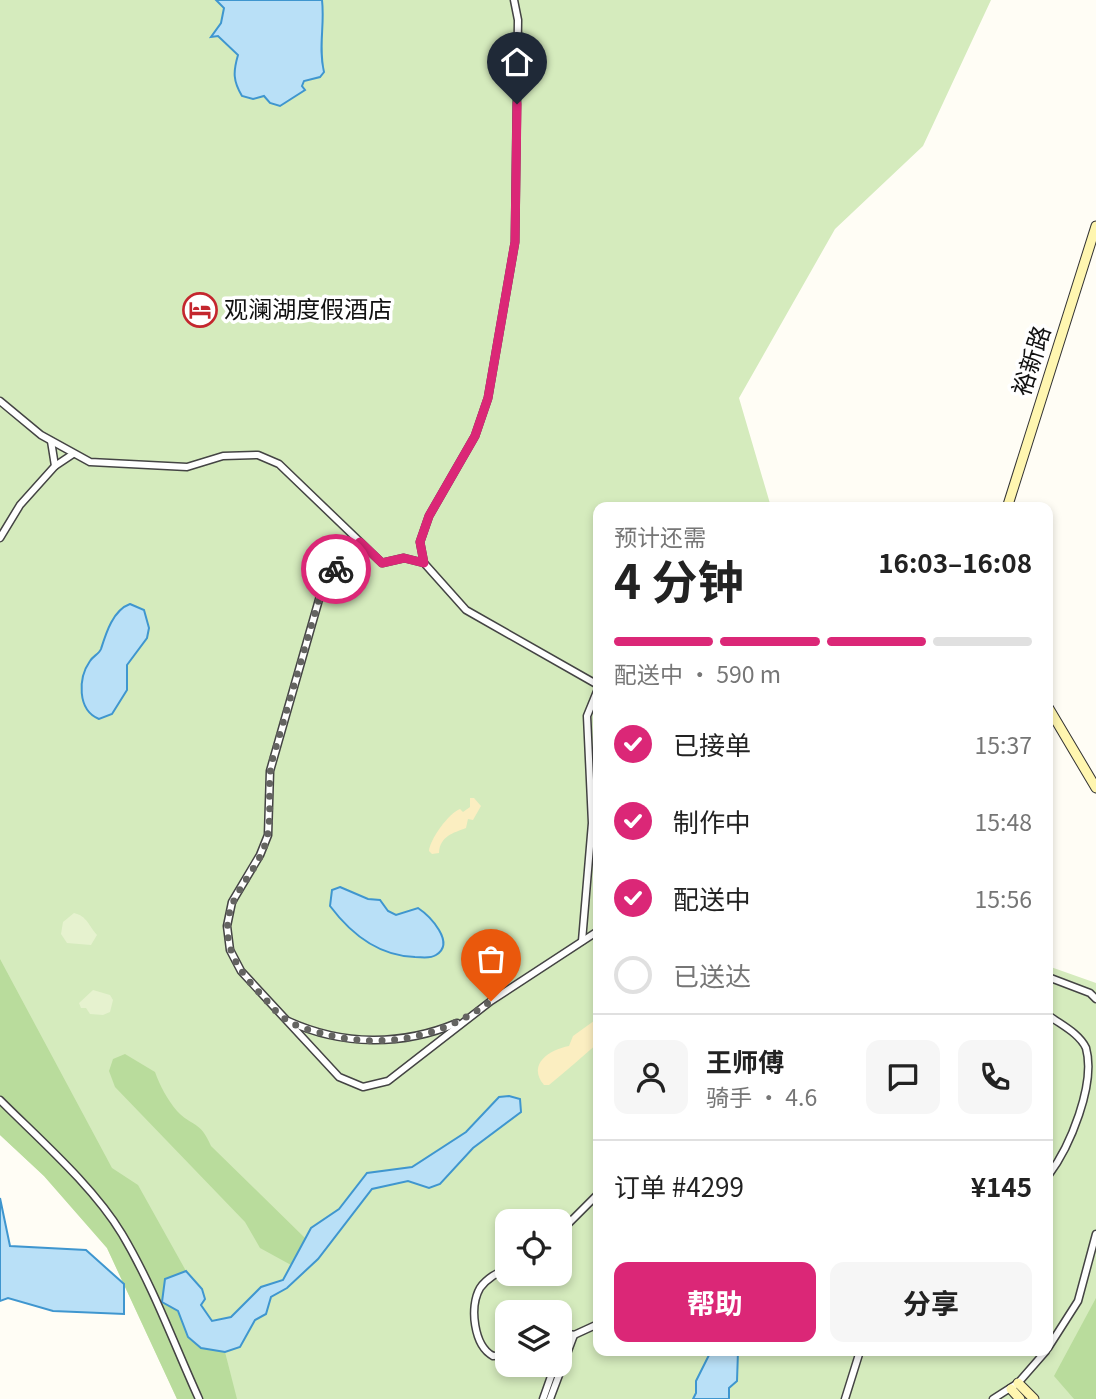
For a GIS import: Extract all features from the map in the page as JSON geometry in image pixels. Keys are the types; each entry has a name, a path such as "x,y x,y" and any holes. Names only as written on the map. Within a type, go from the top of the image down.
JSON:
{"street":[{"path":"514,0 518,20 515,242 488,398 475,436 429,516 420,542 424,563 466,610 593,684"},
{"name":"裕新路","path":"1009,502 1096,226"},
{"path":"0,401 51,441 90,462 187,467 223,456 258,455 279,464 382,563 404,558 424,563"},
{"path":"51,441 55,466"},
{"path":"0,538 20,505 55,466 73,454"},
{"path":"360,542 324,582 270,771 269,824 265,845 237,891 229,914 228,938 235,961 339,1077 363,1087 388,1081 468,1018 593,934"},
{"path":"582,941 592,823 587,716 593,700"},
{"path":"1053,715 1096,788"},
{"path":"1053,979 1090,993 1096,999"},
{"path":"285,1019 333,1036 383,1041 421,1035 468,1018"},
{"path":"1053,1019 1085,1046 1090,1069 1085,1109 1053,1168"},
{"path":"0,1100 60,1161 121,1233 166,1322 198,1399"},
{"path":"572,1221 593,1199"},
{"path":"1053,1340 1078,1301 1096,1234"},
{"path":"495,1276 484,1282 474,1309 482,1347 495,1356"},
{"path":"572,1332 593,1325"},
{"path":"845,1399 858,1356"},
{"path":"993,1399 1015,1386 1041,1356"},
{"path":"543,1399 551,1377"},
{"path":"550,1399 556,1377"},
{"path":"1015,1386 1020,1399"},
{"path":"1015,1386 1034,1399"}],"green space":[{"path":"0,0 991,0 923,146 835,229 739,398 770,502 593,502 593,1356 1053,1356 1053,968 1096,983 1096,1399 177,1399 107,1248 44,1176 0,1135"},
{"path":"74,913 85,919 97,935 91,945 67,943 61,934 63,922"},
{"path":"0,959 112,1168 138,1185 186,1271 165,1279 188,1337 201,1348 225,1352 237,1399 177,1399 107,1248 44,1176 0,1135"},
{"path":"93,990 110,995 113,1000 110,1012 103,1015 90,1014 86,1008 81,1008 79,1003"},
{"path":"125,1054 155,1072 177,1111 199,1128 211,1146 306,1239 291,1265 260,1248 245,1222 115,1087 109,1071 113,1059"},
{"path":"1096,1298 1096,1399 1074,1399 1054,1376"}],"sand":[{"path":"470,798 474,798 481,806 473,820 468,819 466,828 448,836 439,853 432,854 429,851 430,846 441,827 456,811 460,809 463,812 470,807"},
{"path":"593,1022 593,1047 549,1085 544,1085 539,1077 539,1064 554,1051 569,1046 573,1036"}],"water":[{"path":"216,0 322,0 324,72 320,77 304,81 302,86 305,90 280,106 270,103 264,96 253,99 242,96 235,76 238,55 218,36 211,37 221,23 224,8"},
{"path":"130,604 144,610 149,628 147,638 127,665 127,690 112,714 99,719 92,715 83,701 83,676 90,661 100,651 115,617"},
{"path":"340,887 368,899 380,900 388,911 396,915 418,908 439,930 443,944 441,950 429,957 402,956 367,942 347,926 330,906 332,890"},
{"path":"499,1097 520,1099 521,1112 473,1148 440,1184 429,1188 408,1181 372,1189 318,1259 287,1288 271,1297 266,1314 255,1320 240,1347 225,1352 201,1348 188,1337 178,1311 162,1302 165,1279 186,1271 202,1289 205,1299 201,1305 212,1321 231,1317 261,1287 283,1280 311,1228 339,1209 367,1173 412,1167 466,1132"},
{"path":"0,1198 10,1246 86,1250 124,1284 124,1314 53,1311 8,1298 0,1301"},
{"path":"708,1356 738,1356 737,1381 729,1388 729,1399 693,1399 696,1381"}],"way so far":[{"path":"336,569 324,582 272,761 268,793 270,814 265,845 232,902 227,926 230,950 241,971 285,1019 333,1036 383,1041 408,1038 445,1028 468,1018 491,1001"}],"place":[{"name":"观澜湖度假酒店","path":"200,310"}],"route":[{"path":"336,569 360,542 382,563 404,558 424,563 420,542 429,516 475,436 488,398 515,242 517,104"}]}
